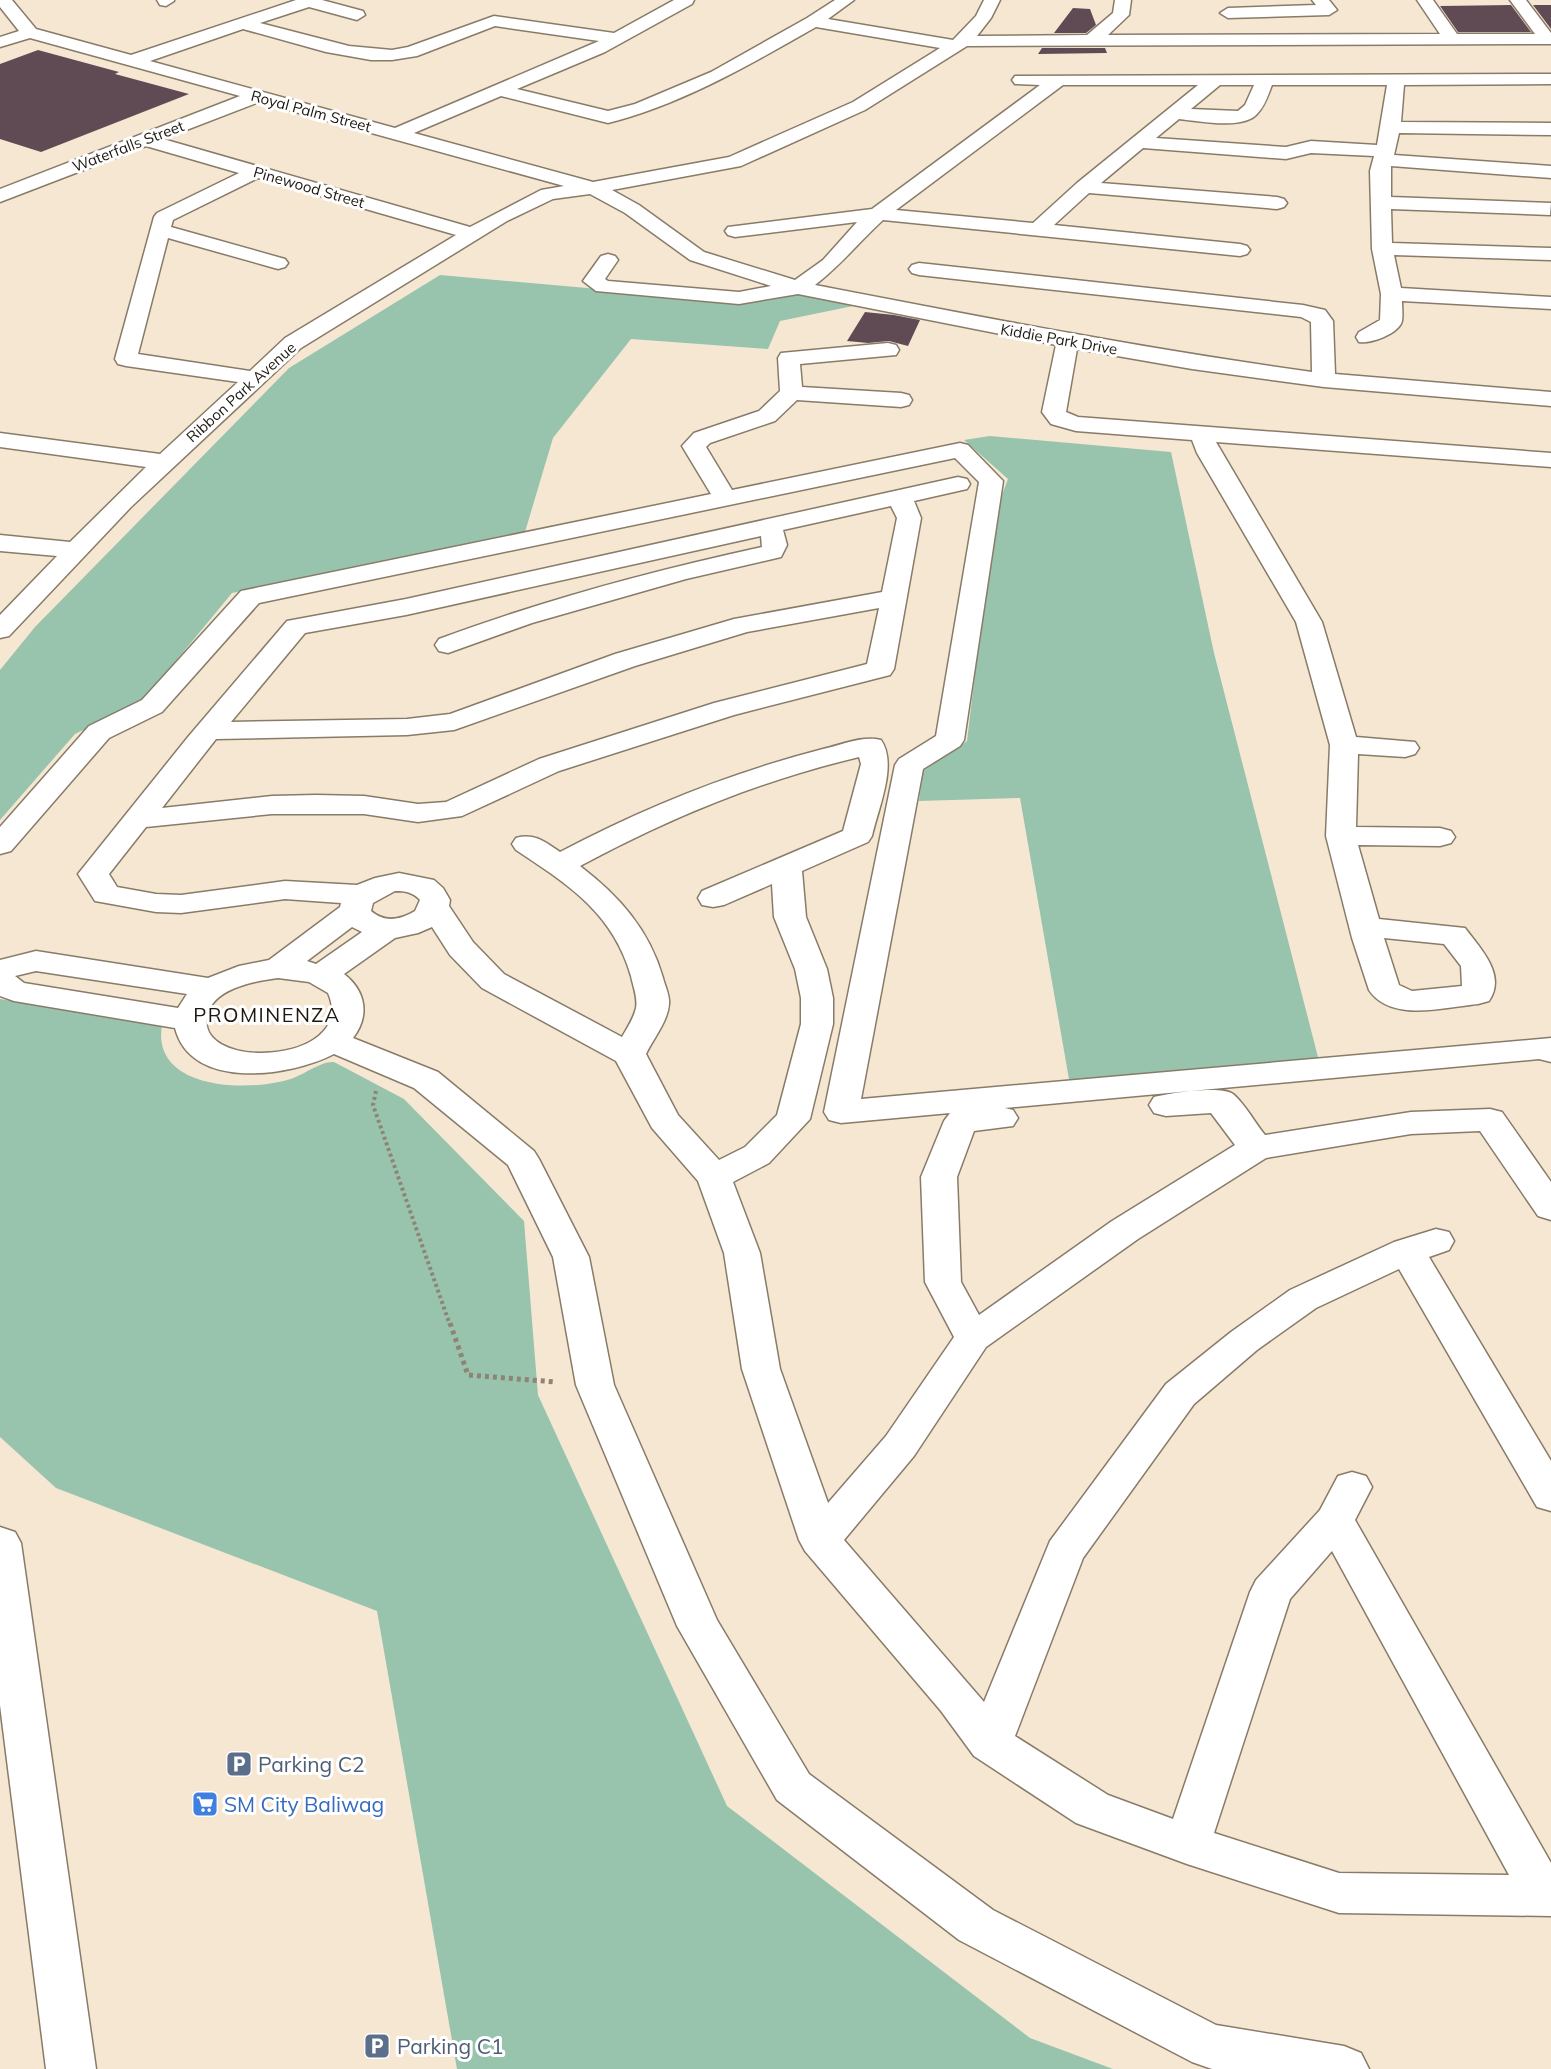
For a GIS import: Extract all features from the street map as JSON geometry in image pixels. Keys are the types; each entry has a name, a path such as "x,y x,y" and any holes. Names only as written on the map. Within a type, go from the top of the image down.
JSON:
{"street":[{"path":"0,42 30,33 3,0"},
{"path":"129,62 310,0 357,15"},
{"path":"396,134 616,38 684,0"},
{"path":"498,90 609,121 717,76 813,22 846,0"},
{"name":"Ribbon Park Avenue","path":"0,630 76,550 165,462 293,343 500,217 548,194 734,162 859,106 958,43 983,18 992,0"},
{"path":"1091,41 1121,15 1124,0"},
{"path":"1223,7 1329,10 1320,0"},
{"path":"1425,0 1452,40"},
{"path":"1518,0 1549,39"},
{"path":"1223,7 1244,41"},
{"path":"240,23 390,60 494,18 616,38"},
{"path":"813,22 958,43 1549,39"},
{"name":"Royal Palm Street","path":"30,33 255,97 593,188"},
{"path":"1176,113 1245,116 1251,111 1266,79"},
{"path":"1021,80 1551,79"},
{"path":"608,260 593,281 603,287 739,298 798,288 830,264 854,236 878,214 1059,80"},
{"path":"1037,230 1084,187 1215,80"},
{"path":"1367,337 1391,323 1392,294 1382,249 1381,203 1383,160 1391,127 1396,80"},
{"path":"1468,80 1477,101"},
{"name":"Waterfalls Street","path":"0,200 255,97"},
{"path":"1391,127 1551,129"},
{"name":"Pinewood Street","path":"145,140 473,234"},
{"path":"1140,142 1286,153 1311,147 1383,160 1551,172"},
{"path":"1286,153 1303,164 1323,166"},
{"path":"1358,169 1383,160"},
{"path":"254,378 126,359 164,217 256,172"},
{"path":"1084,187 1241,234"},
{"name":"Kiddie Park Drive","path":"593,188 632,209 697,256 798,288 1068,341 1192,362 1324,380 1551,399"},
{"path":"735,231 878,214 1037,230 1241,234 1277,202"},
{"path":"1381,203 1550,209"},
{"path":"156,206 179,210"},
{"path":"161,230 278,263"},
{"path":"1382,249 1551,254"},
{"path":"907,309 917,264 1291,310 1317,315 1322,321 1324,380"},
{"path":"1392,294 1551,303"},
{"path":"1068,341 1054,412 1059,420 1076,424 1551,460"},
{"path":"791,393 789,358 888,350"},
{"path":"725,498 694,446 702,438 767,416 791,393 901,400"},
{"path":"1201,434 1209,453 1309,622 1344,745 1341,836 1365,927"},
{"path":"0,440 165,462"},
{"path":"0,845 99,732 152,706 250,597 960,450 991,481 950,740 909,765 842,1112 1548,1048 1551,1052"},
{"path":"359,902 285,890 181,904 156,903 106,894 93,874 208,731 296,627 458,595 958,484"},
{"path":"137,819 294,804 364,805 418,813 452,810 549,765 724,709 880,669 909,518 900,498"},
{"path":"447,645 523,617 681,572 772,552 776,545 775,537 768,527"},
{"path":"0,543 76,550"},
{"path":"458,595 497,626"},
{"path":"208,731 407,727 454,722 625,660 743,626 895,597"},
{"path":"1344,745 1405,748"},
{"path":"559,865 669,809 734,784 796,763 871,746 875,764 857,836 713,898"},
{"path":"1341,836 1440,837"},
{"path":"527,844 604,899 628,930 644,962 653,1006 629,1053"},
{"path":"714,1177 757,1155 793,1119 817,1024 817,998 811,969 790,917 786,866"},
{"path":"278,968 381,885 405,882 426,888 433,894 435,908 461,948 493,981 629,1053 664,1120 714,1177 742,1253 761,1368 820,1540 956,1698 990,1743 1092,1809 1187,1844 1339,1893 1548,1896 1344,1504 1271,1592 1187,1844"},
{"path":"359,902 366,922 388,928 417,923 435,908"},
{"path":"321,975 388,928"},
{"path":"0,970 36,961 213,988"},
{"path":"278,968 301,969 321,975 338,984 347,997 349,1012 344,1027 331,1041 305,1056 273,1064 240,1064 212,1055 194,1040 189,1020 196,1003 213,988 243,974 278,968"},
{"path":"0,980 14,991 189,1020"},
{"path":"331,1041 426,1080 522,1159 571,1257 595,1385 698,1626 793,1787 976,1925 1209,2046 1344,2069"},
{"path":"973,1338 944,1282 939,1177 961,1121 1220,1101 1256,1148"},
{"path":"820,1540 900,1446 973,1338 1125,1230 1256,1148 1411,1123 1490,1120 1551,1208"},
{"path":"990,1743 1065,1552 1180,1394 1244,1341 1303,1299 1421,1246 1551,1496"},
{"path":"0,1543 71,2069"}],"path":[{"path":"384,1063 373,1105 468,1375 595,1385"}],"green space":[{"path":"440,275 723,300 805,292 853,306 780,321 768,349 631,339 553,438 525,532 232,593 142,702 75,734 0,820 0,670 35,627 289,368"},
{"path":"990,436 1171,452 1214,653 1319,1061 1070,1085 1020,798 919,801 923,771 967,741 994,516 1008,479 964,440"},
{"path":"0,999 162,1025 162,1046 171,1062 186,1074 205,1081 226,1085 269,1084 293,1078 323,1064 334,1062 404,1099 524,1221 538,1395 727,1806 1030,2038 1113,2069 457,2069 377,1611 56,1488 0,1437"}],"building":[{"path":"1511,5 1531,32 1458,32 1440,6"},
{"path":"1533,5 1551,5 1551,29"},
{"path":"1073,8 1090,9 1096,25 1086,33 1054,33"},
{"path":"1042,48 1105,48 1107,53 1038,54"},
{"path":"38,50 189,94 41,152 0,139 0,64"},
{"path":"865,312 920,320 908,346 889,341 868,343 847,341"}],"place":[{"name":"Parking C2","path":"239,1764"},
{"name":"SM City Baliwag","path":"205,1804"},
{"name":"Parking C1","path":"377,2046"}],"district":[{"name":"PROMINENZA","path":"267,1014"}]}
